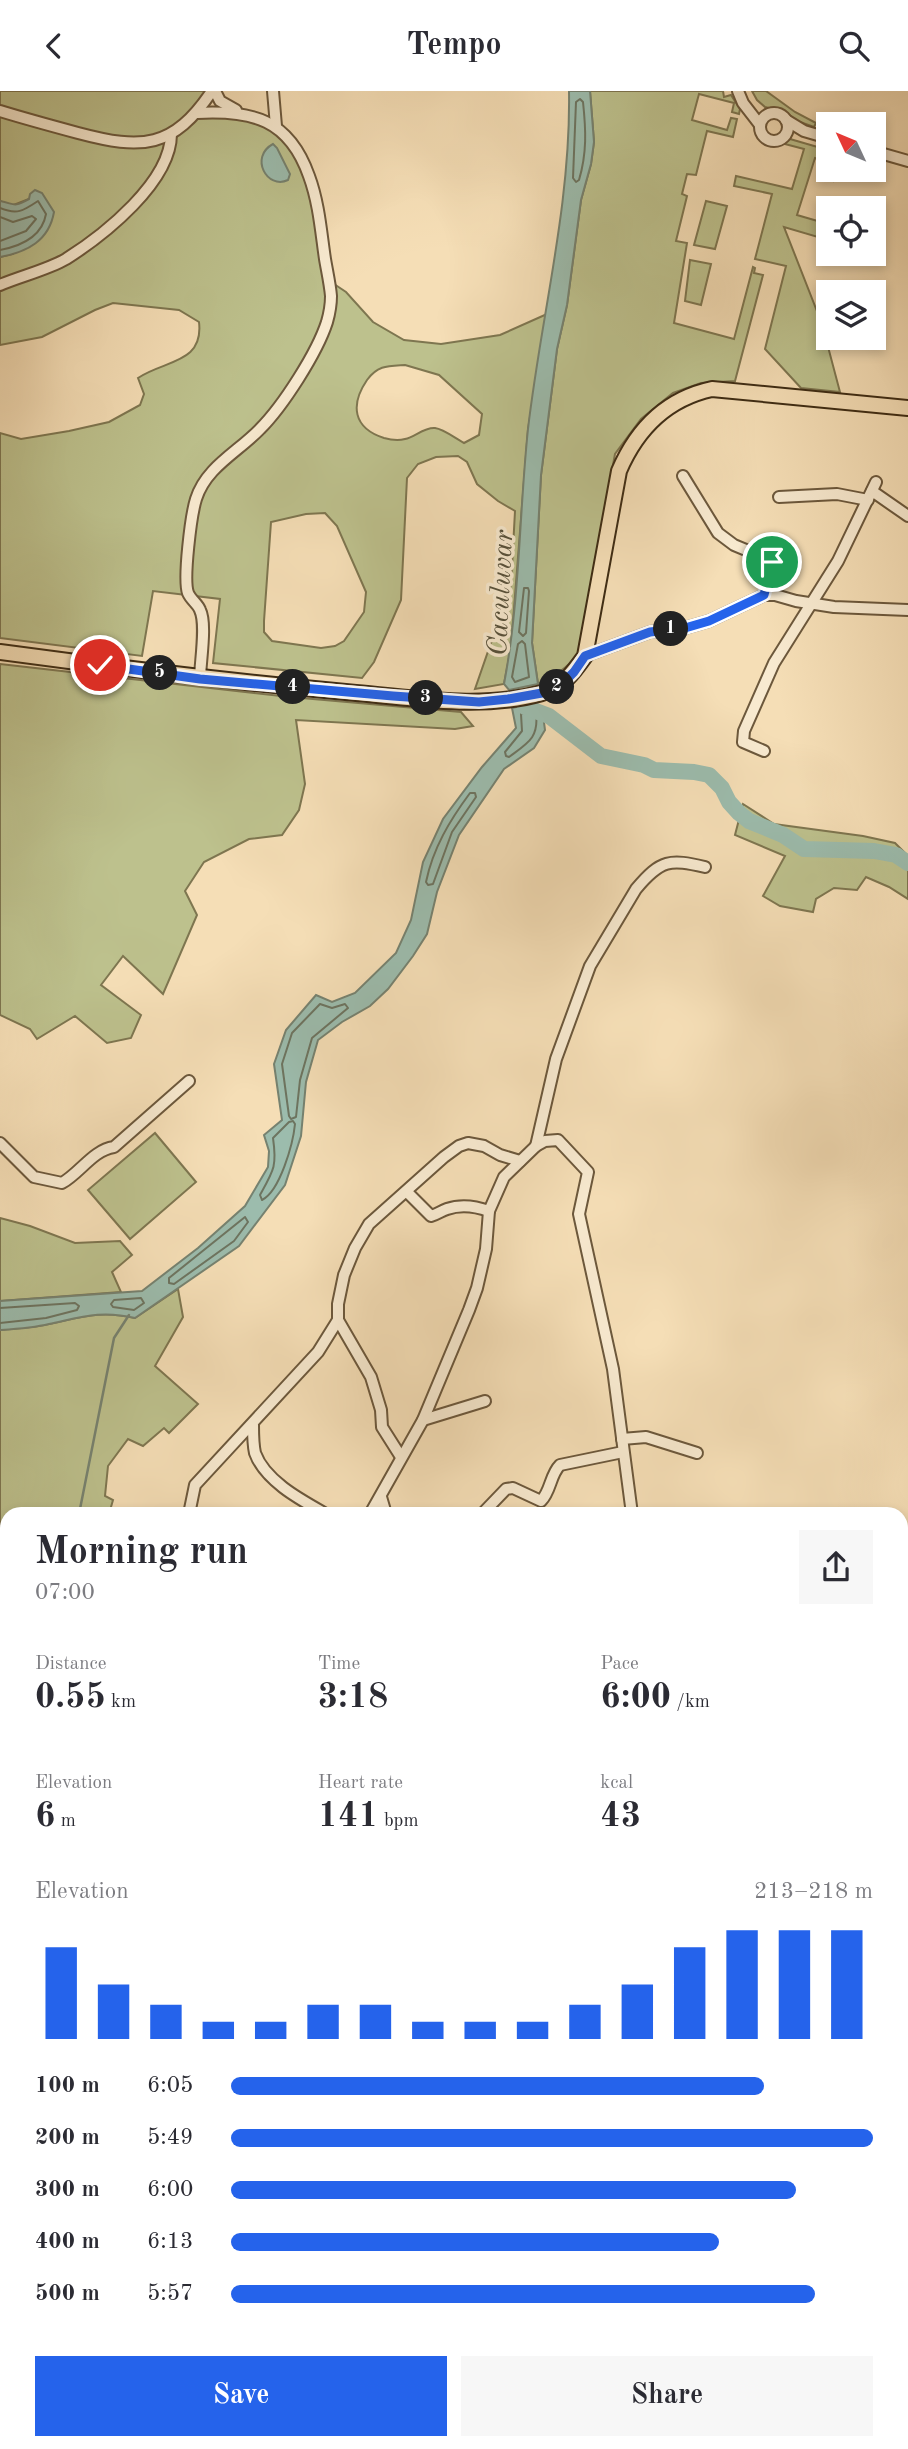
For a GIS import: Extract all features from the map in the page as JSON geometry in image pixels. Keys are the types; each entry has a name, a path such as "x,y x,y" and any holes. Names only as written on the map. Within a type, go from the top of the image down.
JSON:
{"main road":[{"path":"0,652 200,679 426,698 479,702 542,693 560,686 585,656 620,471 628,451 660,412 692,393 712,389 908,408"}],"street":[{"path":"0,111 108,141 132,144 157,140 171,134 197,113 214,91 220,101 245,114"},
{"path":"273,91 276,126"},
{"path":"738,91 754,105 770,113 779,114 804,131 816,134"},
{"path":"738,91 766,138 775,140 804,131"},
{"path":"197,113 227,111 245,114 276,126 289,139 302,158 310,178 331,298 320,339 279,407 259,431 218,465 205,480 197,496 192,515 187,592 200,610 200,679"},
{"path":"760,125 763,118 770,113"},
{"path":"783,137 788,129 786,120"},
{"path":"0,285 64,260 127,210 156,179 171,148 171,134"},
{"path":"886,155 908,161"},
{"path":"683,476 718,533 734,545 771,560 764,595"},
{"path":"764,751 743,741 744,731 774,663 838,561 872,491"},
{"path":"779,497 872,491 908,516"},
{"path":"585,656 650,632 685,628 709,621 764,595 834,607 908,610"},
{"path":"536,1146 556,1059 590,966 636,889 651,874 669,862 679,861 705,867"},
{"path":"0,1143 34,1177 62,1183 92,1158 107,1148 114,1147 189,1081"},
{"path":"375,1507 423,1420 477,1288 486,1249 489,1211 504,1177 536,1146 545,1141 558,1140 588,1172 579,1214 613,1369 631,1507"},
{"path":"401,1457 382,1427 381,1410 371,1377 338,1320 338,1304 344,1275 369,1224 459,1146 468,1143 484,1146 500,1155 520,1161"},
{"path":"407,1192 430,1216 439,1214 444,1209 467,1206 489,1211"},
{"path":"189,1507 194,1485 253,1425 318,1352 338,1320"},
{"path":"423,1420 485,1401"},
{"path":"253,1425 255,1452 261,1464 277,1482 315,1507"},
{"path":"622,1439 646,1437 697,1453"},
{"path":"542,1507 541,1500 546,1495 555,1470 561,1465 623,1452"},
{"path":"489,1507 506,1489 513,1488 541,1500"},
{"path":"381,1497 384,1507"}],"green space":[{"path":"0,91 212,91 197,112 265,120 302,158 328,280 346,292 373,322 404,340 441,344 500,335 547,314 528,429 511,647 504,684 475,689 511,585 515,511 477,484 467,462 458,456 436,457 418,464 407,478 401,600 374,662 362,678 213,663 220,599 153,591 142,656 0,638 0,433 21,439 69,431 109,422 140,405 144,394 138,378 189,353 199,336 199,322 179,310 113,303 42,337 0,345 0,257 13,254 29,199 11,206 0,201","holes":["405,365 439,375 482,414 479,435 464,443 442,430 431,428 409,438 394,440 374,434 366,428 361,422 357,407 358,398 367,380 379,369","325,513 337,526 366,592 364,612 344,641 335,646 321,648 272,641 264,632 271,522 306,514"]},
{"path":"590,91 723,91 724,97 731,95 740,109 739,114 732,112 734,103 699,94 692,120 727,130 731,118 737,119 733,137 707,131 696,175 687,174 682,194 687,196 676,241 687,243 674,323 734,339 753,267 754,273 763,275 735,381 701,383 673,393 641,419 615,454 578,654 560,672 538,684 532,643 541,475 557,349 567,305 581,200 594,142"},
{"path":"752,91 766,91 816,123 814,127 789,118 781,111 765,107"},
{"path":"790,139 816,147 816,158 797,215 816,221 816,236 784,227 816,309 816,350 829,350 840,392 801,388 765,349 786,266 755,259 772,194 734,186 736,176 792,189 804,149 781,143"},
{"path":"706,201 727,206 715,249 694,245"},
{"path":"690,260 711,264 701,305 685,301"},
{"path":"0,664 290,697 461,712 473,726 455,729 296,720 305,784 299,810 282,835 249,839 204,862 185,891 197,915 163,994 123,956 101,985 141,1015 131,1038 107,1043 75,1016 37,1039 30,1029 0,1015"},
{"path":"743,804 774,824 895,843 908,856 908,899 866,877 857,890 834,888 816,899 813,912 780,906 763,896 785,856 735,835"},
{"path":"155,1133 196,1182 130,1239 88,1190"},
{"path":"0,1218 75,1243 120,1241 132,1255 112,1272 121,1292 0,1301"},
{"path":"178,1289 183,1317 155,1366 198,1404 169,1433 164,1428 143,1446 128,1439 108,1466 105,1496 113,1500 111,1507 0,1507 0,1330 92,1315 135,1318"}],"water":[{"path":"569,91 590,91 594,142 581,200 567,305 557,349 541,475 532,643 538,684 509,690 504,684 516,589 528,429 560,219"},
{"path":"273,144 290,174 288,180 273,180 264,171 262,157"},
{"path":"35,190 42,193 54,212 47,231 28,248 0,257 0,201 20,204 29,199"},
{"path":"535,703 542,707 545,730 534,748 504,769 459,835 437,892 427,934 413,956 388,989 370,1006 318,1040 306,1082 301,1136 285,1185 239,1246 135,1318 92,1315 0,1330 0,1301 142,1291 198,1248 245,1206 268,1167 269,1151 264,1135 282,1120 274,1064 286,1030 316,995 332,1002 355,993 396,953 411,920 423,862 443,819 482,767 516,728 512,708"}],"waterway":[{"path":"525,707 549,716 601,756 644,765 654,770 709,775 722,788 729,802 749,821 783,835 804,849 874,851 896,855 908,863"},
{"path":"80,1507 114,1338 129,1315"}],"route":[{"path":"100,665 200,679 393,696 479,702 508,699 542,693 560,686 585,656 650,632 685,628 709,621 764,595 772,562"}],"water label":[{"name":"Caculuvar","path":"499,593"}]}
